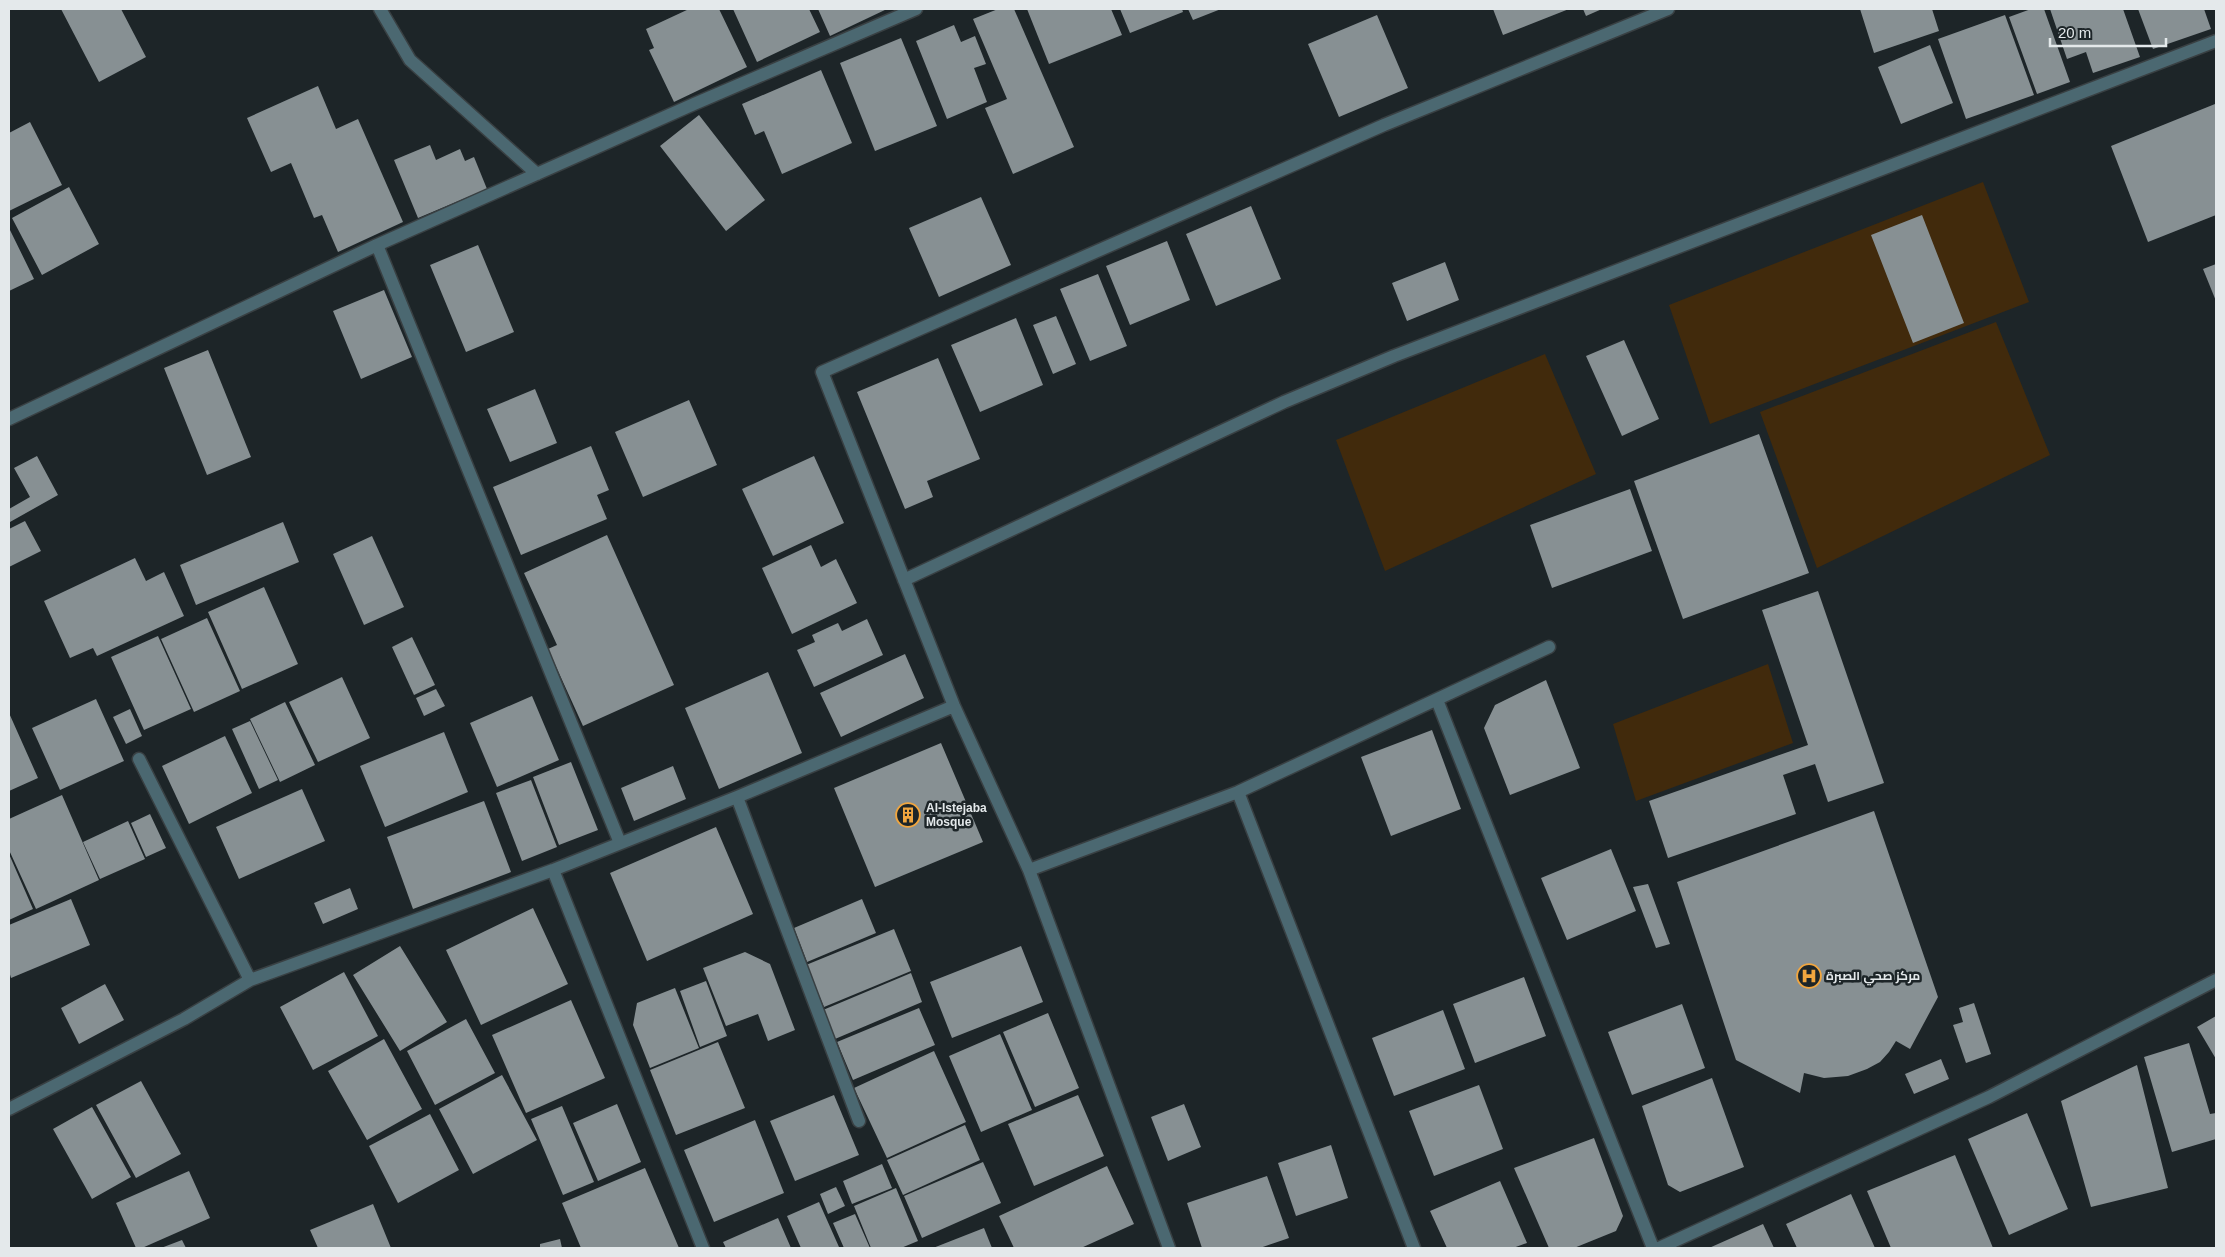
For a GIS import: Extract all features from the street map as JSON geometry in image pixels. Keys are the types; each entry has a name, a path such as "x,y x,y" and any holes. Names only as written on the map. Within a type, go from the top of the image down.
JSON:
{"street":[{"path":"380,9 410,60 537,174"},
{"path":"9,419 377,245 916,9"},
{"path":"1169,1248 1029,870 954,706 822,372 1384,125 1668,9"},
{"path":"904,580 1284,402 1394,356 2216,41"},
{"path":"377,245 620,843"},
{"path":"1029,870 1238,792 1549,647"},
{"path":"1437,700 1653,1248"},
{"path":"9,1109 184,1019 250,980 553,870 737,797 954,706"},
{"path":"139,759 250,980"},
{"path":"1238,792 1414,1248"},
{"path":"737,797 858,1121"},
{"path":"553,870 703,1248"},
{"path":"1659,1248 1988,1097 2216,980"}],"shaded area":[{"path":"1983,182 2029,302 1710,424 1669,305"},
{"path":"1996,322 2050,455 1817,568 1760,412"},
{"path":"1545,354 1596,474 1385,571 1336,440"},
{"path":"1768,664 1793,743 1636,801 1613,724"}],"building":[{"path":"61,9 121,9 146,57 99,82"},
{"path":"689,9 719,9 747,67 674,102 649,50 654,48 646,29"},
{"path":"733,9 809,9 820,32 757,62"},
{"path":"818,9 887,9 830,36"},
{"path":"998,9 1014,9 1074,147 1013,174 985,108 1007,99 973,19"},
{"path":"1027,9 1111,9 1122,35 1049,64"},
{"path":"1120,9 1182,9 1183,12 1130,33"},
{"path":"1188,9 1221,9 1193,20"},
{"path":"1493,9 1569,9 1503,35"},
{"path":"1583,9 1602,9 1586,16"},
{"path":"1860,9 1932,9 1939,31 1874,53"},
{"path":"2031,9 2044,9 2070,82 2037,94 2009,17"},
{"path":"2050,9 2123,9 2140,57 2093,73 2086,52 2067,59"},
{"path":"2138,9 2204,9 2211,29 2153,49"},
{"path":"1377,15 1408,88 1339,117 1308,44"},
{"path":"2005,15 2034,95 1966,119 1938,39"},
{"path":"954,25 961,42 975,36 986,64 974,68 987,102 947,119 916,41"},
{"path":"901,38 937,126 875,151 840,63"},
{"path":"1930,45 1953,103 1901,124 1878,67"},
{"path":"821,70 852,143 782,174 764,131 755,135 742,104"},
{"path":"318,86 336,129 358,119 403,222 338,252 322,215 314,218 291,163 271,172 247,118"},
{"path":"2215,104 2216,215 2148,242 2111,146"},
{"path":"699,115 765,200 726,231 660,146"},
{"path":"30,122 62,185 9,211 9,133"},
{"path":"430,145 436,160 460,149 465,161 474,157 487,189 418,218 394,160"},
{"path":"69,187 99,244 42,275 12,218"},
{"path":"981,197 1011,265 939,297 909,228"},
{"path":"1251,206 1281,279 1216,306 1186,234"},
{"path":"1922,215 1964,323 1913,343 1871,235"},
{"path":"9,228 34,279 9,291"},
{"path":"1167,241 1190,300 1130,325 1106,266"},
{"path":"478,245 514,332 466,352 430,265"},
{"path":"1445,262 1459,300 1407,321 1392,283"},
{"path":"2216,264 2216,301 2203,269"},
{"path":"1098,274 1127,346 1090,361 1060,289"},
{"path":"384,290 412,357 361,379 333,311"},
{"path":"1056,316 1076,364 1053,374 1033,325"},
{"path":"1016,318 1043,385 980,412 951,345"},
{"path":"1624,340 1659,419 1622,436 1586,356"},
{"path":"208,350 251,457 207,475 164,368"},
{"path":"938,358 980,459 927,481 933,497 905,509 857,392"},
{"path":"535,389 557,443 510,462 487,409"},
{"path":"689,400 717,465 643,497 615,432"},
{"path":"1759,434 1809,573 1683,619 1634,481"},
{"path":"591,446 609,490 597,495 607,519 521,555 493,487"},
{"path":"37,456 58,495 10,522 9,509 30,497 14,468"},
{"path":"814,456 844,523 773,556 742,489"},
{"path":"1630,489 1652,551 1552,588 1530,525"},
{"path":"25,521 41,551 9,567 9,529"},
{"path":"283,522 299,562 196,605 180,565"},
{"path":"607,535 674,685 583,726 548,649 557,645 524,573"},
{"path":"372,536 404,607 364,625 333,554"},
{"path":"811,545 821,567 836,559 857,603 792,634 762,568"},
{"path":"135,558 146,581 164,572 184,616 97,656 93,648 70,658 44,601"},
{"path":"264,587 298,664 242,689 208,612"},
{"path":"1818,591 1884,783 1828,802 1815,764 1783,775 1796,814 1668,858 1649,801 1808,745 1762,610"},
{"path":"207,618 240,691 194,712 161,639"},
{"path":"867,619 883,655 814,687 797,650 815,642 812,635 838,623 842,631"},
{"path":"158,636 191,709 144,730 111,657"},
{"path":"412,637 435,685 414,695 392,647"},
{"path":"905,654 924,698 841,737 820,693"},
{"path":"768,672 802,753 719,789 685,708"},
{"path":"342,677 370,738 318,762 289,702"},
{"path":"1546,680 1580,768 1510,795 1484,728 1495,705"},
{"path":"436,689 445,706 424,716 416,698"},
{"path":"532,696 559,760 497,787 470,723"},
{"path":"96,699 124,761 60,790 32,728"},
{"path":"285,702 315,765 280,782 250,719"},
{"path":"130,709 142,736 126,744 113,717"},
{"path":"9,713 38,778 9,791"},
{"path":"250,721 278,780 259,789 232,729"},
{"path":"1432,730 1461,809 1391,836 1361,757"},
{"path":"444,732 468,792 385,827 360,766"},
{"path":"225,736 252,793 189,824 162,766"},
{"name":"Al-Istejaba Mosque","path":"941,743 983,842 875,887 834,788"},
{"path":"571,762 598,830 559,845 533,777"},
{"path":"673,766 686,799 634,821 621,788"},
{"path":"531,780 557,847 522,861 496,793"},
{"path":"302,789 325,841 239,879 216,827"},
{"path":"62,795 99,880 36,909 9,850 9,819"},
{"path":"484,801 511,872 413,909 387,837"},
{"name":"مركز صحي الصبرة","path":"1874,811 1938,997 1910,1049 1896,1041 1880,1062 1848,1076 1824,1078 1804,1073 1800,1093 1736,1060 1677,882"},
{"path":"150,814 166,848 146,857 131,823"},
{"path":"128,821 145,859 100,879 83,842"},
{"path":"716,827 753,914 647,961 610,873"},
{"path":"1611,849 1636,911 1567,940 1541,878"},
{"path":"9,854 33,909 9,920"},
{"path":"1648,884 1670,944 1656,948 1633,887"},
{"path":"350,888 358,909 323,924 314,903"},
{"path":"71,899 90,945 11,978 9,971 9,925"},
{"path":"862,899 876,933 807,962 794,928"},
{"path":"533,908 568,984 481,1025 446,950"},
{"path":"894,929 911,971 824,1007 806,965"},
{"path":"400,946 447,1022 400,1051 353,975"},
{"path":"1021,946 1043,1002 952,1038 930,982"},
{"path":"745,952 770,964 795,1030 768,1041 758,1014 726,1026 703,968"},
{"path":"344,972 378,1036 313,1070 280,1007"},
{"path":"911,973 922,1002 835,1039 823,1010"},
{"path":"1524,977 1546,1036 1475,1063 1453,1004"},
{"path":"706,981 727,1036 700,1047 680,991"},
{"path":"105,984 124,1020 79,1044 61,1008"},
{"path":"675,988 699,1048 650,1068 633,1025 637,1003"},
{"path":"571,1000 605,1078 526,1113 492,1035"},
{"path":"1974,1003 1991,1054 1966,1063 1953,1025 1963,1022 1959,1008"},
{"path":"1682,1004 1705,1068 1632,1095 1608,1032"},
{"path":"919,1008 935,1045 853,1080 837,1042"},
{"path":"1443,1010 1465,1069 1394,1096 1372,1038"},
{"path":"1048,1013 1079,1088 1035,1107 1003,1032"},
{"path":"2216,1016 2216,1059 2197,1027"},
{"path":"466,1019 495,1073 435,1105 407,1051"},
{"path":"1000,1034 1032,1110 981,1132 949,1056"},
{"path":"384,1039 422,1109 367,1140 328,1071"},
{"path":"718,1042 745,1108 676,1135 650,1070"},
{"path":"2189,1043 2210,1114 2216,1113 2216,1139 2172,1152 2144,1057"},
{"path":"934,1051 966,1122 887,1158 854,1088"},
{"path":"1941,1059 1949,1079 1914,1094 1905,1074"},
{"path":"2137,1065 2168,1188 2091,1207 2061,1101"},
{"path":"502,1075 537,1140 473,1174 439,1109"},
{"path":"1712,1078 1744,1167 1680,1192 1668,1185 1642,1106"},
{"path":"141,1081 181,1154 136,1178 96,1105"},
{"path":"1479,1085 1503,1149 1434,1176 1409,1111"},
{"path":"834,1095 859,1155 795,1181 770,1121"},
{"path":"1078,1095 1104,1156 1034,1186 1008,1124"},
{"path":"617,1104 641,1162 598,1181 573,1123"},
{"path":"1184,1104 1201,1147 1168,1161 1151,1117"},
{"path":"562,1106 594,1182 563,1195 531,1119"},
{"path":"92,1107 131,1177 92,1199 53,1129"},
{"path":"2027,1113 2068,1209 2009,1235 1968,1139"},
{"path":"430,1114 459,1170 398,1203 369,1146"},
{"path":"755,1120 784,1193 714,1222 684,1150"},
{"path":"965,1125 980,1160 903,1195 887,1160"},
{"path":"1594,1138 1623,1216 1616,1231 1574,1248 1549,1248 1514,1168"},
{"path":"1331,1145 1348,1198 1296,1216 1278,1163"},
{"path":"1955,1155 1993,1248 1891,1248 1867,1191"},
{"path":"983,1162 1001,1203 922,1238 904,1196"},
{"path":"882,1164 892,1188 852,1204 843,1181"},
{"path":"1107,1166 1134,1224 1081,1248 1014,1248 999,1216"},
{"path":"645,1168 679,1248 581,1248 562,1203"},
{"path":"189,1171 210,1218 142,1248 136,1248 116,1203"},
{"path":"1267,1176 1289,1238 1260,1248 1202,1248 1187,1203"},
{"path":"1500,1181 1527,1243 1513,1248 1447,1248 1430,1211"},
{"path":"836,1187 845,1206 828,1214 820,1194"},
{"path":"896,1188 918,1241 901,1248 871,1248 854,1206"},
{"path":"1851,1194 1875,1248 1797,1248 1786,1224"},
{"path":"819,1202 839,1247 801,1248 787,1216"},
{"path":"373,1204 391,1248 318,1248 310,1230"},
{"path":"855,1214 870,1248 844,1248 833,1223"},
{"path":"778,1218 791,1248 726,1248 723,1242"},
{"path":"1763,1224 1774,1248 1709,1248"},
{"path":"984,1228 992,1248 933,1248"},
{"path":"560,1239 562,1248 540,1248 540,1244"},
{"path":"182,1240 186,1248 161,1248"}],"place":[{"name":"Al-Istejaba Mosque","path":"908,815"},
{"name":"مركز صحي الصبرة","path":"1809,976"}]}
